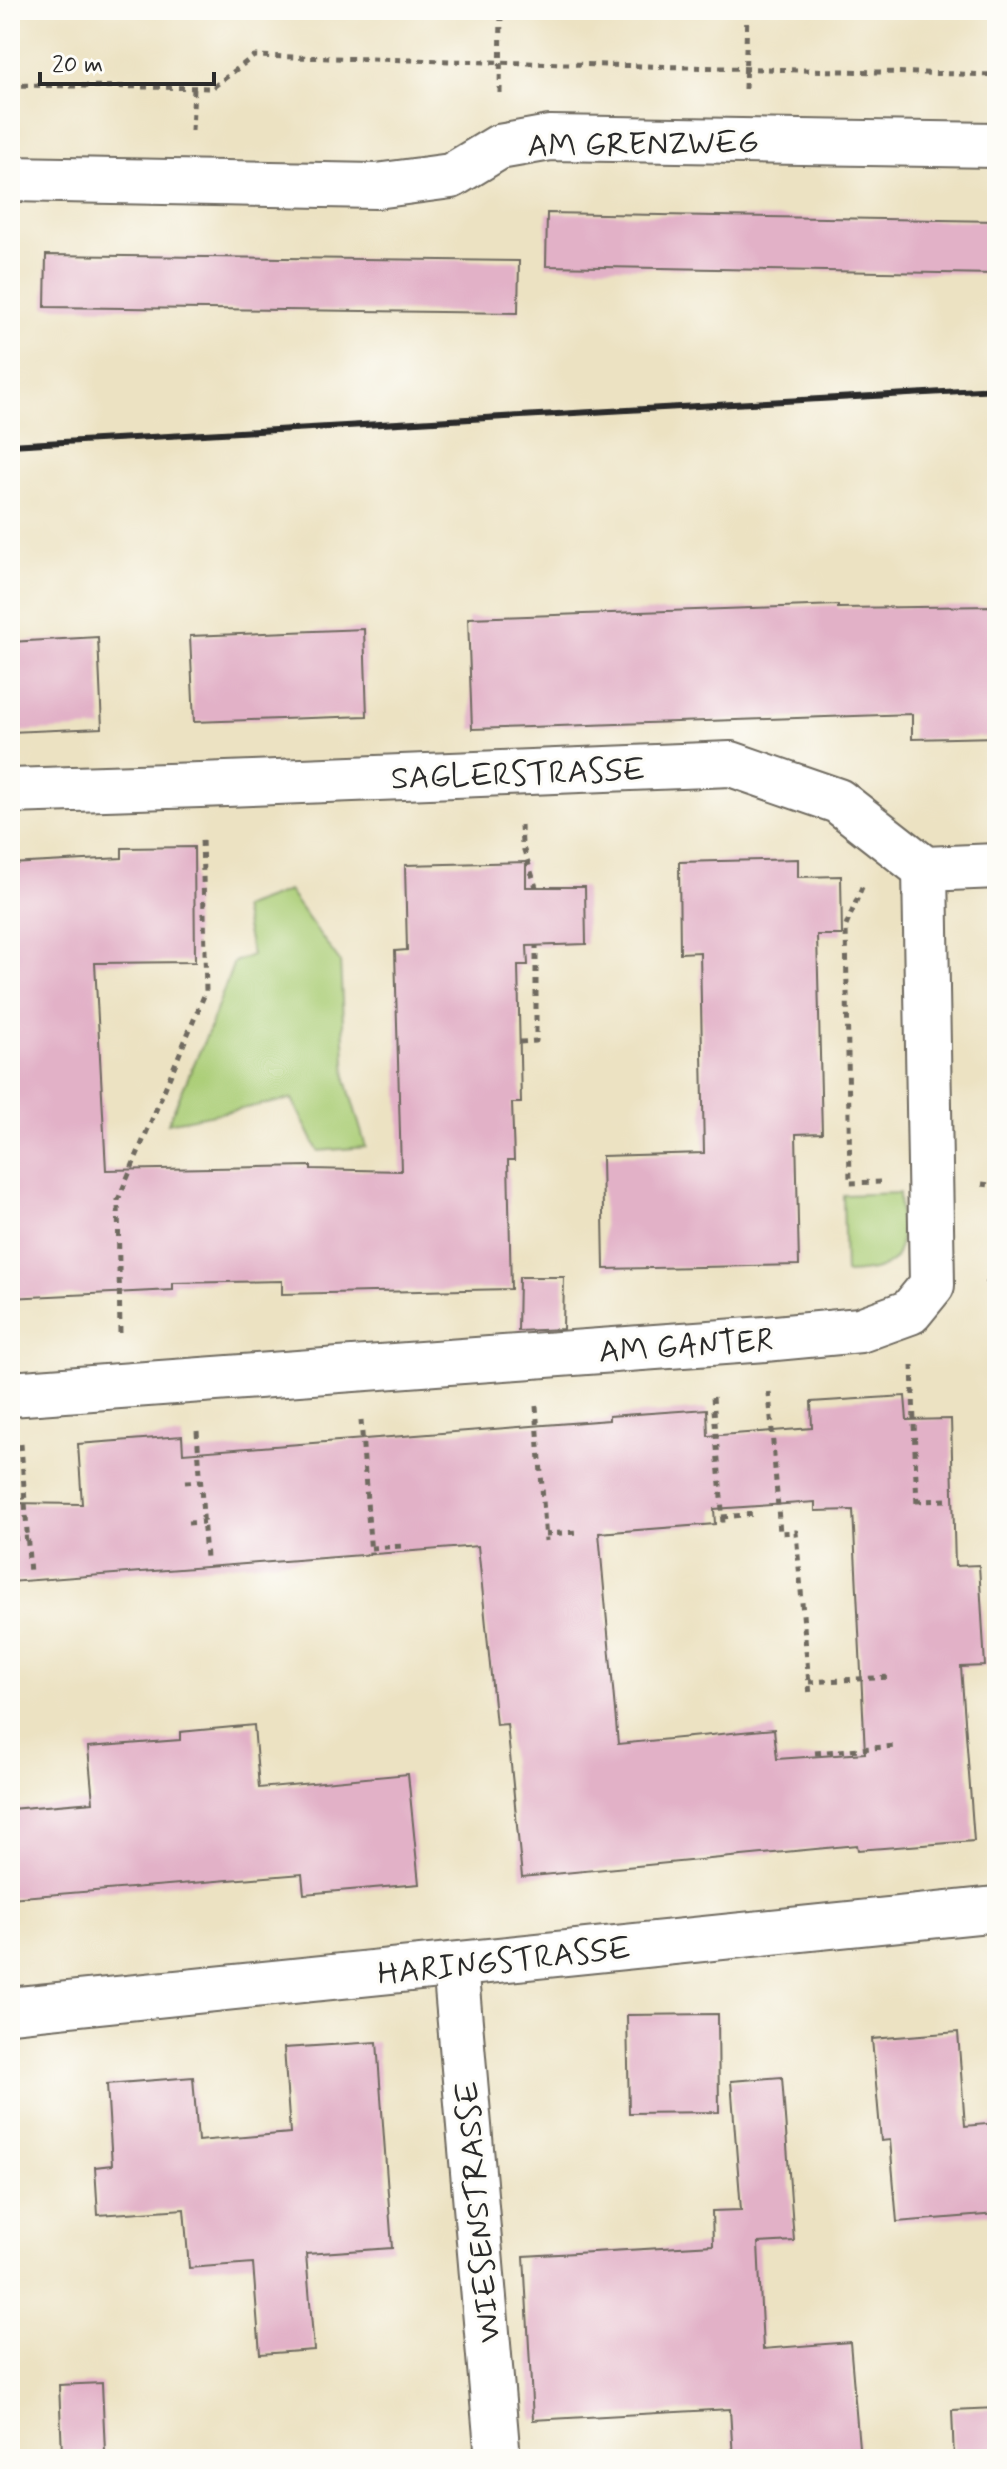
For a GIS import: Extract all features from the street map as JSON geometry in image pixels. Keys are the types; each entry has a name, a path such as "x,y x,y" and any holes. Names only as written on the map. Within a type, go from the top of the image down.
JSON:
{"street":[{"name":"AM GRENZWEG","path":"10,179 376,186 451,176 499,147 550,138 997,145"},
{"name":"SAGLERSTRASSE","path":"10,791 731,764 838,801 925,869"},
{"path":"910,1312 932,1285 925,869 997,866"},
{"name":"AM GANTER","path":"14,1393 765,1339 860,1330 910,1312"},
{"name":"HARINGSTRASSE","path":"10,2010 997,1909"},
{"name":"WIESENSTRASSE","path":"455,1965 498,2459"}],"path":[{"path":"499,147 501,10"},
{"path":"741,141 747,10"},
{"path":"10,85 212,88 254,56 997,75"},
{"path":"120,1386 118,1200 206,991 200,785"},
{"path":"522,844 536,887"},
{"path":"850,1183 846,926 870,869 925,869"},
{"path":"520,1042 536,1041 536,946"},
{"path":"910,1312 910,1421 916,1504 949,1500"},
{"path":"765,1339 780,1533 796,1532 810,1696"},
{"path":"709,1343 717,1495 722,1520 755,1514"},
{"path":"532,1356 540,1454 540,1513 545,1538 578,1532"},
{"path":"358,1369 361,1468 371,1552 403,1546"},
{"path":"193,1381 206,1558"},
{"path":"14,1393 30,1574"},
{"path":"709,1438 716,1437"},
{"path":"532,1455 540,1454"},
{"path":"188,1483 201,1481"},
{"path":"12,1500 25,1497"},
{"path":"190,1521 204,1522"},
{"path":"362,1527 370,1526"},
{"path":"14,1538 28,1538"},
{"path":"809,1682 891,1677"},
{"path":"815,1753 895,1746"}],"green space":[{"path":"288,891 340,962 346,1080 366,1147 318,1151 292,1099 168,1123 209,1030 234,962 252,955 242,908"},
{"path":"899,1193 901,1228 898,1253 882,1267 845,1273 843,1195"}],"building":[{"path":"547,213 997,221 997,274 546,266"},
{"path":"46,255 519,261 518,313 45,307"},
{"path":"838,605 838,608 997,606 997,737 912,739 912,714 472,729 468,618"},
{"path":"364,629 367,716 194,722 190,636"},
{"path":"98,637 102,728 10,732 10,642"},
{"path":"194,847 195,962 95,963 106,1170 311,1166 311,1169 401,1171 395,951 407,950 405,865 526,862 526,887 585,887 586,944 527,946 528,965 518,965 521,1103 512,1103 514,1160 508,1160 511,1289 282,1294 282,1281 173,1283 173,1290 10,1298 10,864 122,858 122,848"},
{"path":"798,859 798,877 841,876 842,935 817,935 822,1133 796,1134 799,1265 604,1269 602,1156 704,1153 700,952 680,953 679,862"},
{"path":"519,1277 564,1277 563,1329 518,1331"},
{"path":"905,1396 907,1420 951,1419 955,1566 979,1565 985,1666 961,1667 974,1841 858,1850 857,1845 522,1877 507,1724 496,1725 478,1546 10,1582 10,1503 82,1504 78,1444 182,1436 183,1453 609,1420 609,1416 707,1409 708,1436 812,1428 811,1402","holes":["815,1502 815,1511 853,1510 865,1753 777,1759 774,1729 618,1744 599,1533 715,1524 714,1509"]},
{"path":"254,1725 259,1788 408,1774 419,1884 304,1894 302,1874 10,1898 10,1809 93,1802 88,1747 180,1740 180,1732"},
{"path":"718,2014 719,2112 629,2113 627,2015"},
{"path":"958,2032 965,2126 997,2123 997,2214 897,2222 890,2140 881,2141 872,2039"},
{"path":"377,2042 392,2248 306,2254 314,2350 260,2354 253,2263 189,2268 184,2209 98,2215 95,2167 112,2165 107,2084 193,2077 198,2141 290,2133 284,2048"},
{"path":"782,2077 794,2241 758,2243 763,2349 850,2342 860,2459 733,2459 730,2409 533,2420 524,2256 713,2245 712,2211 741,2210 731,2081"},
{"path":"102,2383 105,2452 62,2453 59,2385"},
{"path":"997,2408 997,2459 954,2459 952,2410"}],"railway":[{"path":"10,445 997,389"}]}
